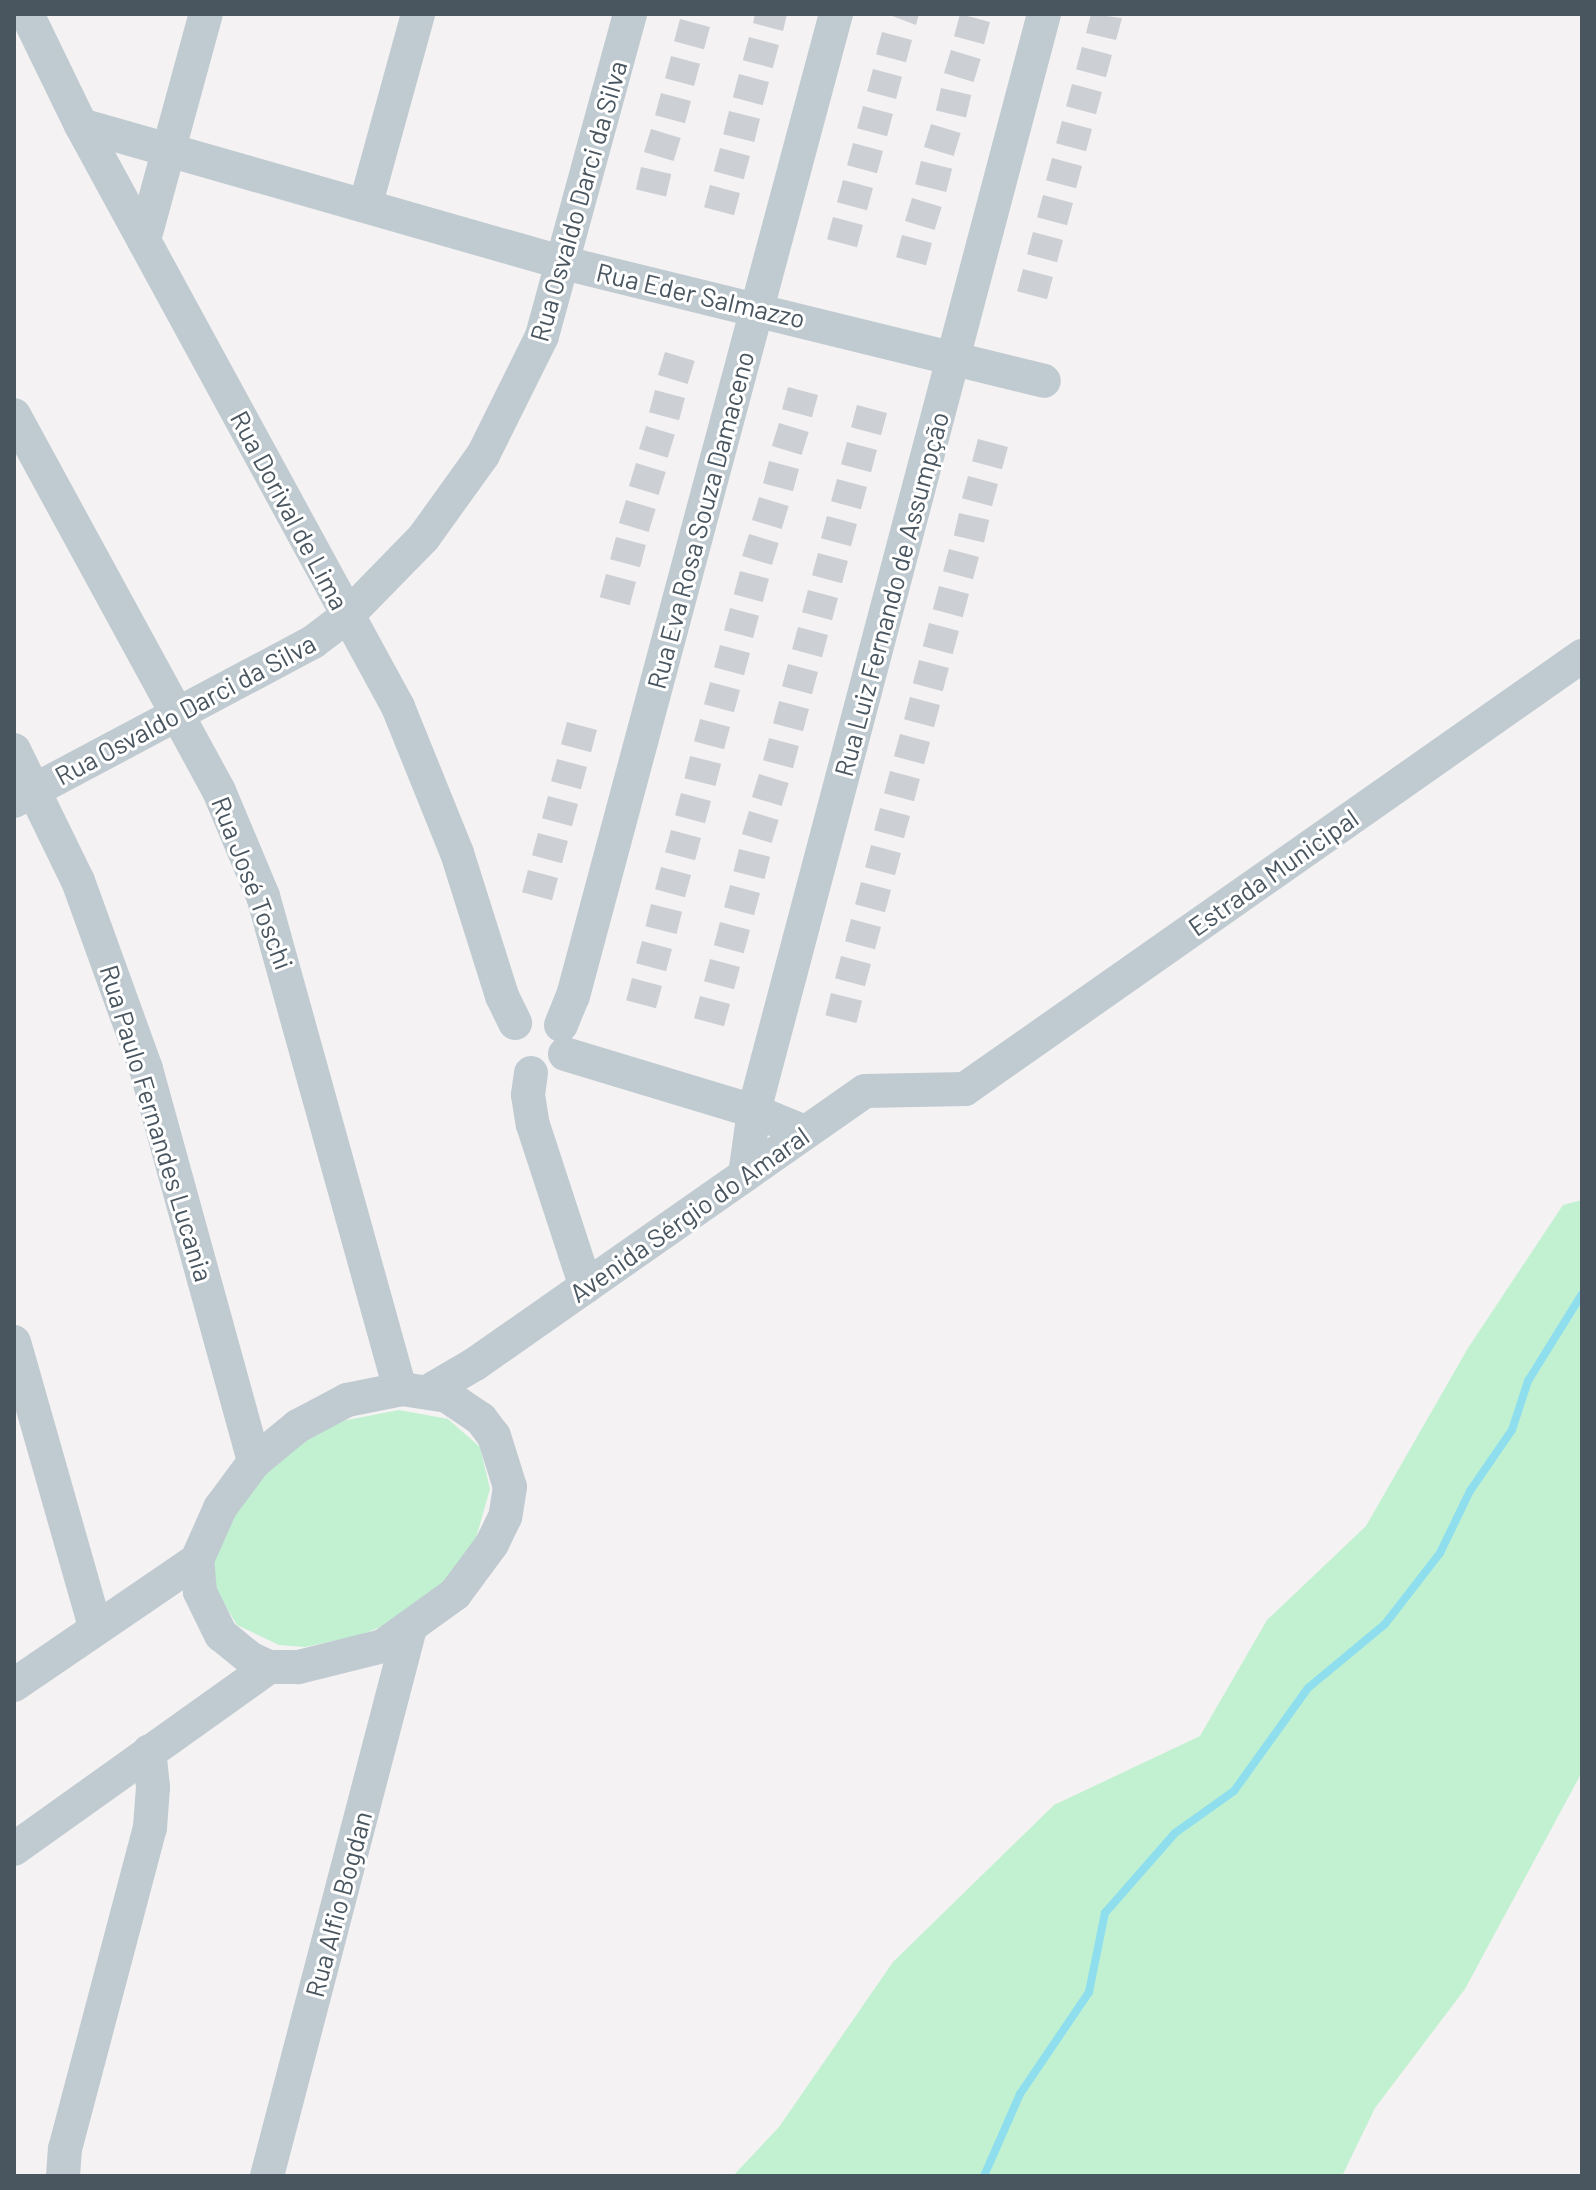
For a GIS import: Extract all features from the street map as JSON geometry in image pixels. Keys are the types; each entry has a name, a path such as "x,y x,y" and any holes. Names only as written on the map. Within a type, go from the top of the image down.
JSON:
{"street":[{"name":"Rua Dorival de Lima","path":"27,14 81,125 347,616 417,754 515,1023"},
{"path":"144,240 206,14"},
{"path":"366,203 418,14"},
{"name":"Rua Osvaldo Darci da Silva","path":"25,795 313,642 347,616 424,537 483,455 527,374 564,263 630,14"},
{"name":"Rua Eva Rosa Souza Damaceno","path":"563,1040 836,14"},
{"name":"Rua Luiz Fernando de Assumpção","path":"745,1175 754,1111 1044,14"},
{"name":"Rua Eder Salmazzo","path":"81,125 366,203 564,263 757,307 1044,381"},
{"name":"Rua José Toschi","path":"14,415 175,716 219,791 263,896 415,1390"},
{"name":"Estrada Municipal","path":"965,1089 1582,656"},
{"name":"Rua Paulo Fernandes Lucania","path":"14,750 25,795 78,881 146,1069 254,1462"},
{"path":"586,1287 533,1125 531,1073 509,1052 515,1023 533,1013 563,1040 805,1132"},
{"path":"531,1073 552,1070 563,1040"},
{"name":"Avenida Sérgio do Amaral","path":"415,1390 586,1287 865,1091 965,1089"},
{"path":"14,1342 96,1629"},
{"path":"14,1849 269,1667 342,1659 409,1632 455,1594 475,1570 505,1517 510,1487 503,1453 481,1419 447,1396 415,1390 375,1392 322,1412 254,1462 220,1508 197,1560 200,1592 212,1622 235,1648 269,1667"},
{"path":"14,1685 197,1560"},
{"name":"Rua Alfio Bogdan","path":"267,2176 409,1632"},
{"path":"63,2176 65,2149 150,1828 153,1787 149,1751"}],"green space":[{"path":"1582,1200 1582,1772 1465,1989 1375,2108 1342,2176 733,2176 779,2127 893,1962 1054,1805 1200,1736 1267,1620 1366,1526 1468,1348 1563,1205"},
{"path":"399,1410 448,1419 480,1447 490,1489 476,1538 441,1586 390,1623 361,1635 305,1647 279,1645 237,1625 216,1590 214,1567 218,1543 243,1494 287,1451 342,1421"}],"building":[{"path":"755,14 787,14 783,31 753,23"},
{"path":"887,14 919,14 916,25"},
{"path":"960,14 990,22 984,44 954,36"},
{"path":"1091,14 1122,18 1116,40 1086,33"},
{"path":"680,19 710,27 704,49 674,41"},
{"path":"882,32 912,40 906,62 876,54"},
{"path":"749,37 779,45 773,68 743,60"},
{"path":"1082,47 1112,55 1106,77 1076,69"},
{"path":"951,50 981,59 974,82 944,73"},
{"path":"671,56 700,64 694,86 665,78"},
{"path":"873,69 902,77 896,99 867,91"},
{"path":"739,74 769,82 763,105 733,97"},
{"path":"1072,84 1102,92 1096,114 1066,106"},
{"path":"941,88 971,95 966,117 936,110"},
{"path":"661,93 691,101 685,123 655,115"},
{"path":"863,106 893,114 887,136 857,128"},
{"path":"729,111 760,119 754,142 723,134"},
{"path":"1062,121 1092,129 1086,151 1056,143"},
{"path":"931,124 961,133 954,156 924,147"},
{"path":"651,129 681,138 674,161 644,152"},
{"path":"853,143 883,151 877,173 847,165"},
{"path":"720,148 750,156 744,179 714,171"},
{"path":"1052,158 1082,166 1076,188 1046,180"},
{"path":"921,161 952,169 946,192 915,184"},
{"path":"641,167 671,174 666,196 636,189"},
{"path":"843,180 873,188 867,210 837,202"},
{"path":"710,185 740,193 734,215 704,207"},
{"path":"1043,195 1073,203 1067,225 1037,217"},
{"path":"912,198 942,207 935,230 905,221"},
{"path":"833,217 863,225 857,247 827,239"},
{"path":"1033,232 1063,240 1057,262 1027,254"},
{"path":"902,235 932,243 926,265 896,257"},
{"path":"1023,269 1053,277 1047,299 1017,291"},
{"path":"665,352 695,361 688,384 658,375"},
{"path":"788,387 818,395 812,417 782,409"},
{"path":"655,390 685,398 679,420 649,412"},
{"path":"857,405 887,413 881,435 851,427"},
{"path":"779,423 809,432 802,455 772,446"},
{"path":"646,426 675,435 668,458 639,449"},
{"path":"978,439 1008,447 1002,469 972,461"},
{"path":"847,442 877,450 871,472 841,464"},
{"path":"769,461 799,469 793,491 763,483"},
{"path":"636,463 666,472 659,495 629,486"},
{"path":"968,476 998,484 992,506 962,498"},
{"path":"837,479 867,487 861,509 831,501"},
{"path":"759,497 789,506 782,529 752,520"},
{"path":"626,500 656,509 649,532 619,523"},
{"path":"959,513 989,520 984,542 954,535"},
{"path":"827,516 857,524 851,546 821,538"},
{"path":"749,534 779,543 772,565 742,556"},
{"path":"616,537 646,545 640,567 610,559"},
{"path":"949,549 979,557 973,579 943,571"},
{"path":"818,553 848,561 842,583 812,575"},
{"path":"740,571 769,579 763,602 734,594"},
{"path":"606,574 636,582 630,605 600,597"},
{"path":"939,586 969,594 963,617 933,609"},
{"path":"808,590 838,598 832,620 802,612"},
{"path":"730,608 759,616 753,638 724,630"},
{"path":"929,623 959,631 953,654 923,646"},
{"path":"798,627 828,635 822,657 792,649"},
{"path":"720,645 750,653 744,675 714,667"},
{"path":"919,660 949,668 943,691 913,683"},
{"path":"788,664 818,672 812,694 782,686"},
{"path":"710,682 740,690 734,712 704,704"},
{"path":"910,697 940,705 934,727 904,719"},
{"path":"779,701 809,709 803,731 773,723"},
{"path":"700,719 730,727 724,749 694,741"},
{"path":"567,722 597,730 591,752 561,744"},
{"path":"900,734 930,742 924,764 894,756"},
{"path":"769,738 799,746 793,768 763,760"},
{"path":"690,756 721,764 715,786 684,778"},
{"path":"557,759 587,767 581,789 551,781"},
{"path":"890,771 920,779 914,801 884,793"},
{"path":"759,774 789,783 782,806 752,797"},
{"path":"681,793 711,801 705,823 675,815"},
{"path":"548,796 578,804 572,826 542,818"},
{"path":"880,808 910,816 904,838 874,830"},
{"path":"749,811 779,820 772,843 742,834"},
{"path":"671,830 701,838 695,860 665,852"},
{"path":"538,833 568,841 562,863 532,855"},
{"path":"871,845 901,853 895,875 865,867"},
{"path":"739,849 770,857 764,879 733,871"},
{"path":"661,867 691,875 685,897 655,889"},
{"path":"528,870 558,878 552,900 522,892"},
{"path":"861,882 891,890 885,912 855,904"},
{"path":"730,885 760,893 754,915 724,907"},
{"path":"651,904 682,912 676,934 645,926"},
{"path":"851,919 881,927 875,949 845,941"},
{"path":"720,922 750,930 744,953 714,945"},
{"path":"642,941 672,949 666,971 636,963"},
{"path":"841,956 871,964 865,986 835,978"},
{"path":"710,959 740,967 734,989 704,981"},
{"path":"632,978 662,986 656,1008 626,1000"},
{"path":"831,993 862,1001 856,1023 825,1015"},
{"path":"700,996 730,1004 724,1026 694,1018"}],"waterway":[{"path":"984,2176 1020,2094 1089,1992 1105,1913 1175,1833 1234,1791 1308,1688 1385,1624 1440,1553 1470,1491 1512,1430 1528,1381 1582,1294"}]}
